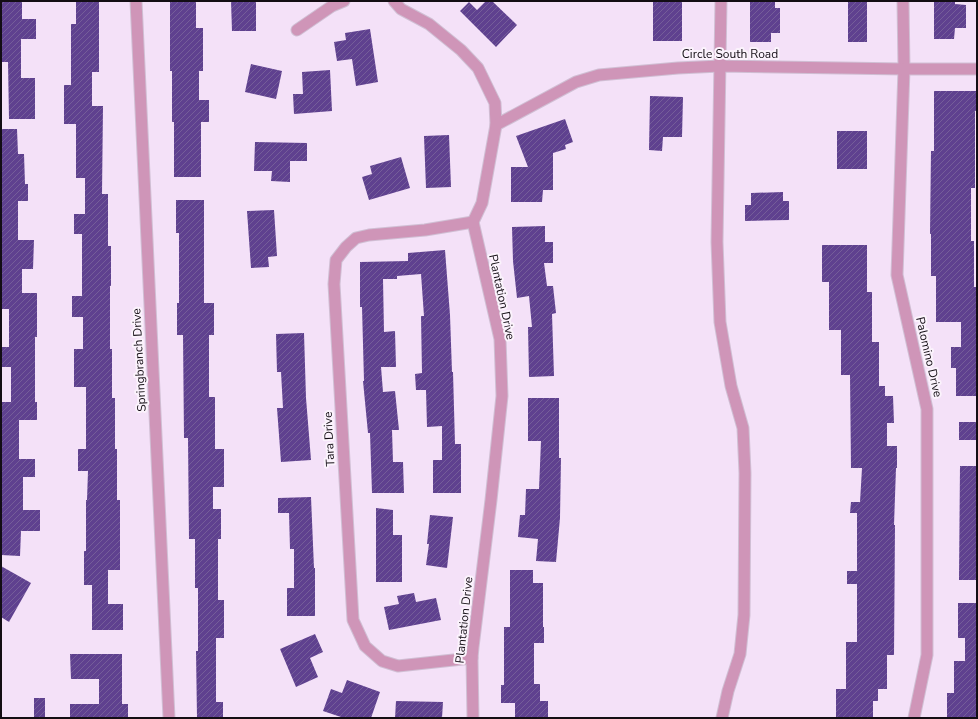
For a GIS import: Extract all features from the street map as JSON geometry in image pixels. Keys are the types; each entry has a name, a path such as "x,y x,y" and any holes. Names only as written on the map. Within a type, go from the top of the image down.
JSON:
{"street":[{"name":"Springbranch Drive","path":"136,1 169,718"},
{"path":"297,30 332,6 344,1"},
{"path":"394,1 401,8 429,24 460,50 478,68 495,103 496,125 482,203 473,222"},
{"path":"721,1 717,242 720,322 731,386 743,428 745,473 744,615 741,647 722,718"},
{"name":"Palomino Drive","path":"903,1 904,69 897,275 927,410 927,655 914,718"},
{"name":"Circle South Road","path":"496,125 576,82 599,75 720,66 977,69"},
{"name":"Tara Drive","path":"472,658 398,666 382,661 365,646 353,620 334,284 336,260 346,247 356,238 369,235 425,230 473,222"},
{"name":"Plantation Drive","path":"473,222 500,339 502,396 472,658 473,718"}],"building":[{"path":"1,1 22,1 22,19 36,19 36,39 21,39 21,78 35,78 35,119 9,119 8,62 1,62"},
{"path":"76,1 99,1 99,72 92,72 92,106 103,106 102,194 108,194 108,246 111,246 110,349 112,349 112,398 115,398 117,500 120,500 120,570 108,570 108,604 123,604 123,630 92,630 92,585 84,585 88,471 78,471 78,449 86,449 86,387 74,387 74,349 83,349 83,317 72,317 72,296 82,296 82,234 74,234 74,214 85,214 85,178 76,178 76,124 64,124 64,85 71,85 71,24 76,24"},
{"path":"170,1 196,1 196,28 203,28 203,71 199,71 199,100 209,100 209,122 201,122 201,177 174,177 174,122 172,122 172,71 170,71"},
{"path":"231,1 256,1 256,31 232,31"},
{"path":"486,1 492,1 517,25 496,47 460,11 469,2 477,10"},
{"path":"653,1 682,1 682,41 653,41"},
{"path":"750,1 775,1 775,8 780,8 780,33 771,33 771,42 750,42"},
{"path":"848,1 867,1 867,42 848,42"},
{"path":"934,1 955,1 955,4 966,5 966,28 955,28 954,39 934,39"},
{"path":"370,29 378,82 356,86 352,59 337,61 334,42 346,40 345,33"},
{"path":"251,64 282,71 276,99 245,92"},
{"path":"330,70 332,111 294,114 293,94 303,94 302,72"},
{"path":"934,91 977,91 977,111 975,111 975,188 971,188 971,241 974,241 974,287 977,287 977,396 956,396 956,368 951,368 951,347 961,347 961,322 936,322 936,276 931,276 930,234 931,151 934,151"},
{"path":"650,96 683,97 682,137 663,137 662,151 649,150"},
{"path":"565,119 573,142 565,145 566,149 553,153 553,190 543,190 542,202 511,202 511,167 528,167 516,136"},
{"path":"1,129 17,129 18,154 24,154 25,184 28,184 28,201 18,201 18,240 34,240 33,269 22,269 22,293 37,293 35,402 37,402 37,420 19,420 19,459 35,459 35,477 23,477 23,510 40,510 40,531 21,531 20,556 1,555 1,402 11,402 11,367 1,367 1,347 9,347 9,309 1,309"},
{"path":"837,131 867,131 867,169 837,169"},
{"path":"449,135 451,187 426,188 424,136"},
{"path":"255,142 307,143 307,161 290,161 290,182 271,181 272,171 254,171"},
{"path":"401,157 410,188 369,200 362,177 372,174 370,166"},
{"path":"783,192 783,201 789,201 789,220 745,221 745,205 751,205 751,193"},
{"path":"176,200 204,200 204,303 214,303 214,335 209,335 209,397 215,397 215,449 224,449 224,487 213,487 213,509 221,509 221,539 218,539 218,600 224,600 224,638 216,638 216,702 223,702 223,718 197,718 196,651 198,651 198,588 195,588 195,539 189,539 188,438 184,438 183,335 177,335 177,303 179,303 179,233 176,233"},
{"path":"274,210 277,256 268,257 269,267 251,268 247,211"},
{"path":"545,226 545,242 553,242 553,263 544,263 547,286 553,286 556,313 552,314 554,376 529,377 528,327 532,327 529,296 517,298 513,261 512,227"},
{"path":"822,245 867,245 867,292 872,292 872,342 879,342 879,386 885,386 885,396 893,396 894,423 887,423 887,446 897,446 894,525 894,655 887,655 887,689 878,689 878,701 873,701 873,718 836,718 836,689 846,689 846,642 857,642 857,584 847,584 847,571 857,571 857,513 850,513 851,502 860,502 862,468 851,468 850,375 841,375 841,330 829,330 829,282 822,282"},
{"path":"445,250 453,372 455,444 461,444 461,493 433,493 433,460 442,460 442,426 427,427 426,390 416,390 415,374 422,373 421,316 424,316 421,274 397,276 397,279 383,279 384,332 395,331 396,367 381,367 383,392 395,391 399,430 392,430 393,462 403,462 404,493 372,493 370,433 368,433 363,381 360,262 408,261 408,253"},
{"path":"304,333 306,398 311,460 281,462 277,408 283,408 281,372 277,372 276,334"},
{"path":"528,398 559,398 559,458 561,458 560,518 556,562 536,561 538,539 518,537 520,515 525,515 526,489 539,489 541,441 528,441"},
{"path":"959,422 977,422 977,440 959,440"},
{"path":"960,466 977,466 977,580 959,580"},
{"path":"311,497 315,568 315,616 287,616 287,588 294,588 294,549 290,549 289,513 278,513 278,498"},
{"path":"376,508 393,510 393,535 402,535 402,582 376,582"},
{"path":"430,515 453,517 447,568 426,565 429,544 427,544"},
{"path":"1,566 31,583 9,622 1,617"},
{"path":"510,570 533,570 533,583 543,583 544,643 534,643 534,684 540,684 540,701 548,701 548,718 515,718 515,703 501,703 501,685 504,685 504,627 510,627"},
{"path":"414,593 416,602 436,598 441,620 389,630 384,607 399,604 397,596"},
{"path":"958,603 977,603 977,718 947,718 947,693 954,693 954,661 965,661 965,638 958,638"},
{"path":"315,634 323,652 310,658 318,677 296,687 280,649"},
{"path":"70,654 122,654 122,704 128,704 128,718 70,718 70,704 99,704 99,679 71,679"},
{"path":"347,680 380,692 371,718 344,718 323,711 331,689 342,693"},
{"path":"34,698 45,698 45,718 34,718"},
{"path":"396,701 443,702 442,718 395,718"}]}
